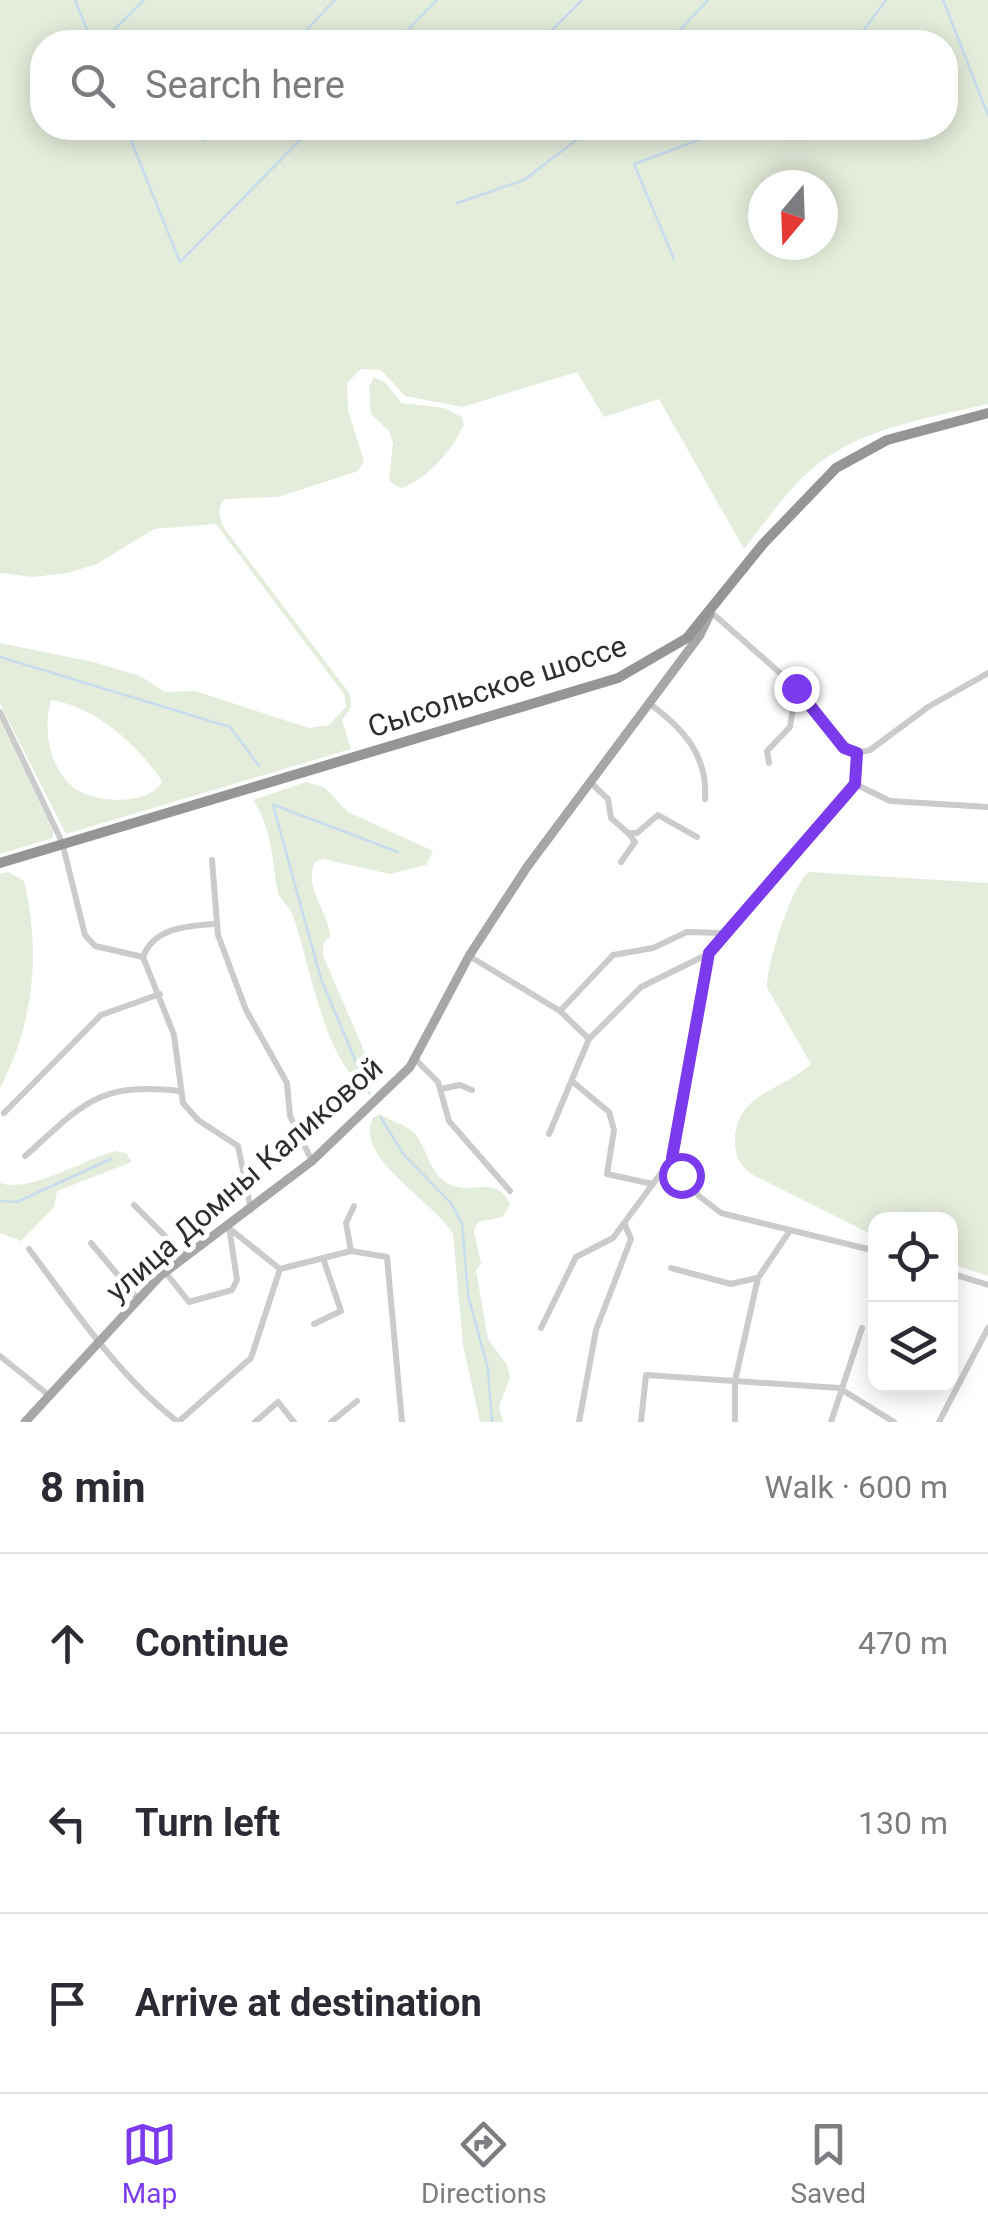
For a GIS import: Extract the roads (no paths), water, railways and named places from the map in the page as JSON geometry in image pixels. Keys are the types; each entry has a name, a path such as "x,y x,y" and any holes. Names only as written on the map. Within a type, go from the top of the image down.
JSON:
{"highway":[{"name":"Сысольское шоссе","path":"0,863 594,687 671,649 711,612 763,544 836,468 887,440 988,413"}],"main road":[{"name":"улица Домны Каликовой","path":"24,1422 166,1272 312,1161 416,1060 469,956 589,781 700,635 711,612"}],"street":[{"path":"711,612 796,688 844,748 857,753 870,750 928,707 988,673"},
{"path":"769,763 767,750 790,726 796,688"},
{"path":"650,704 678,727 701,756 706,800"},
{"path":"0,712 62,842 89,942 143,957 174,1035 180,1091 189,1113 238,1146 252,1210"},
{"path":"541,1328 576,1258 614,1238 672,1158 709,953 722,933 855,784 857,753"},
{"path":"589,781 608,799 611,818 636,842 620,862"},
{"path":"855,784 890,801 988,806"},
{"path":"628,833 638,833 658,816 696,837"},
{"path":"212,860 215,924 246,1010 287,1083 290,1116 312,1161"},
{"path":"143,957 156,938 171,930 215,924"},
{"path":"560,1011 614,955 653,948 686,932 722,933"},
{"path":"549,1134 589,1040 641,988 709,953"},
{"path":"469,956 560,1011 589,1040"},
{"path":"4,1113 101,1015 160,994"},
{"path":"416,1060 433,1075 449,1120 510,1192"},
{"path":"572,1082 609,1112 614,1130 607,1174 629,1182 655,1184"},
{"path":"440,1089 460,1085 472,1090"},
{"path":"25,1156 90,1099 107,1092 180,1091"},
{"path":"672,1158 699,1196 721,1213 868,1249"},
{"path":"134,1205 186,1258"},
{"path":"351,1251 346,1223 354,1206"},
{"path":"579,1422 596,1330 631,1239 625,1225"},
{"path":"229,1227 280,1269 324,1261 351,1251 387,1257 402,1422"},
{"path":"166,1272 189,1302 232,1290 237,1280 229,1227"},
{"path":"735,1422 735,1381 758,1278 789,1232"},
{"path":"91,1242 138,1299"},
{"path":"29,1249 99,1342 146,1395 178,1422 252,1358 280,1269"},
{"path":"314,1324 341,1312 324,1261"},
{"path":"671,1268 730,1284 758,1278"},
{"path":"958,1276 988,1286"},
{"path":"831,1422 839,1388 862,1328"},
{"path":"939,1422 988,1328"},
{"path":"0,1356 50,1396"},
{"path":"642,1422 646,1374 839,1388 894,1422"},
{"path":"331,1422 356,1401"},
{"path":"255,1422 278,1402 294,1422"}],"waterway":[{"path":"75,0 87,30"},
{"path":"114,30 144,0"},
{"path":"306,30 335,0"},
{"path":"408,30 437,0"},
{"path":"552,30 582,0"},
{"path":"680,30 708,0"},
{"path":"864,30 886,0"},
{"path":"943,0 955,30"},
{"path":"958,38 988,115"},
{"path":"131,140 180,262 300,140"},
{"path":"457,203 524,180 576,140"},
{"path":"674,259 634,164 699,140"},
{"path":"0,657 230,727 259,766"},
{"path":"273,805 321,979 369,1093"},
{"path":"274,805 398,852"},
{"path":"381,1118 404,1155 451,1203 462,1223 468,1295 488,1369 492,1422"},
{"path":"0,1201 17,1202 111,1159"}]}
